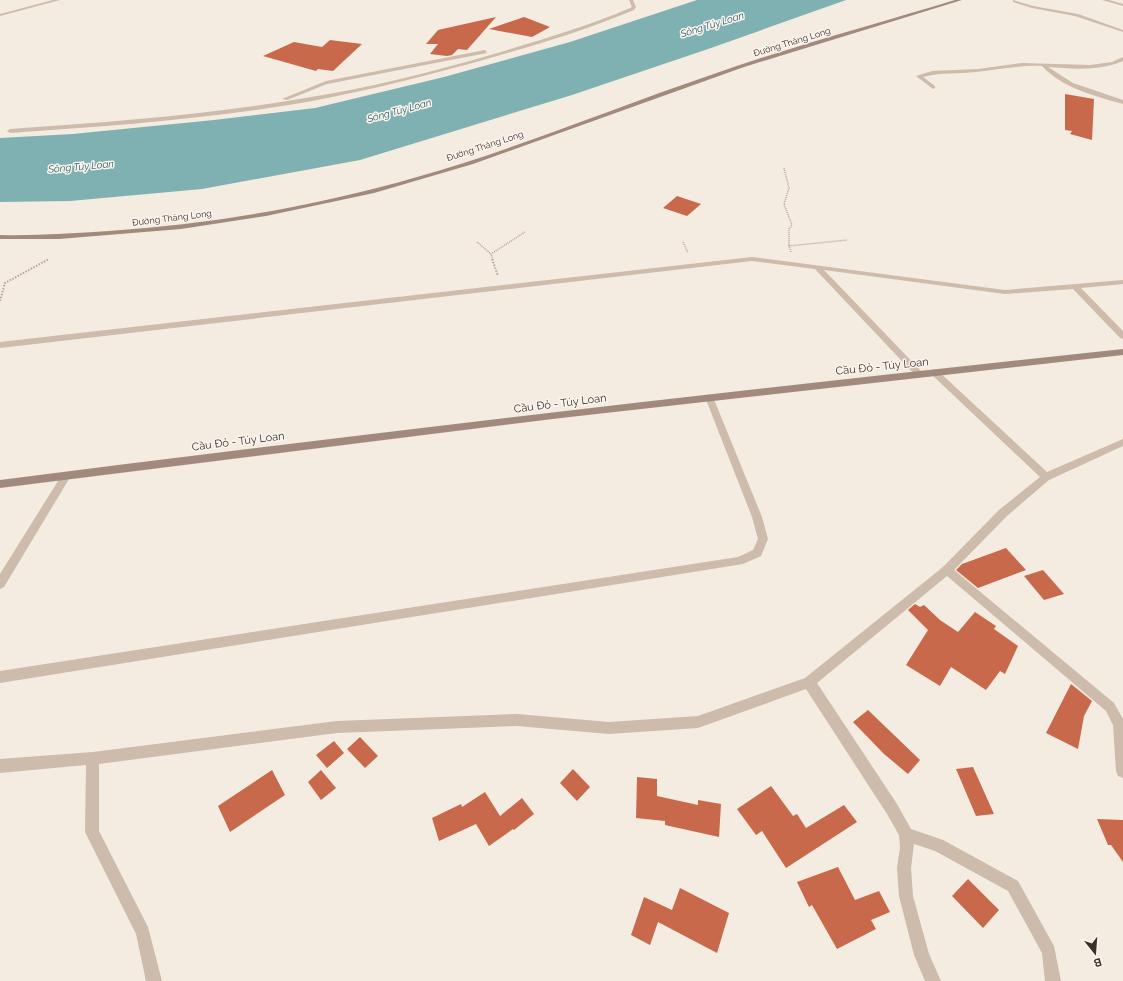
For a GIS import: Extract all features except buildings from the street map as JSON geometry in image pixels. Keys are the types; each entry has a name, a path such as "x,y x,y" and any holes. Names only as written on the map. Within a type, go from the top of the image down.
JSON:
{"street":[{"path":"0,15 58,0"},
{"path":"10,131 113,123 266,105 318,97 417,76 571,33 630,10 634,6 631,0"},
{"name":"Đường Thăng Long","path":"0,237 22,238 140,232 238,218 323,203 420,177 567,128 714,75 960,0"},
{"path":"1104,0 1123,6"},
{"path":"266,105 326,83 495,50 530,45"},
{"path":"933,87 919,76 930,72 970,71 1029,64 1044,66 1102,65 1123,59"},
{"path":"1044,66 1063,79 1083,89 1123,102"},
{"path":"0,345 752,259 1005,292 1123,282"},
{"path":"817,267 919,374"},
{"path":"1075,286 1123,336"},
{"name":"Cầu Đỏ - Túy Loan","path":"0,484 252,451 710,397 1123,352"},
{"path":"934,372 1046,477"},
{"path":"0,677 739,561 757,553 763,539 757,517 710,397"},
{"path":"0,766 93,758 337,727 517,720 609,728 698,722 809,682 947,570 1003,513 1046,477 1123,442"},
{"path":"0,584 66,476"},
{"path":"947,570 1110,707 1119,724 1123,771"},
{"path":"809,682 892,809 906,834 907,847 904,868 906,896 922,955 933,981"},
{"path":"93,758 92,832 143,932 154,981"},
{"path":"906,834 938,845 1013,886 1049,951 1053,981"}],"lane":[{"path":"1014,1 1032,7 1076,15 1123,31"}],"path":[{"path":"784,168 789,188 784,204 792,225 789,229 789,246 794,264"},
{"path":"491,254 525,232"},
{"path":"789,246 847,240"},
{"path":"478,242 491,254 502,288"},
{"path":"0,300 5,283 49,259"}],"water":[{"name":"Sông Túy Loan","path":"697,0 846,0 572,95 360,160 202,189 70,201 0,202 0,138 73,134 315,108 444,77 570,42"}]}
